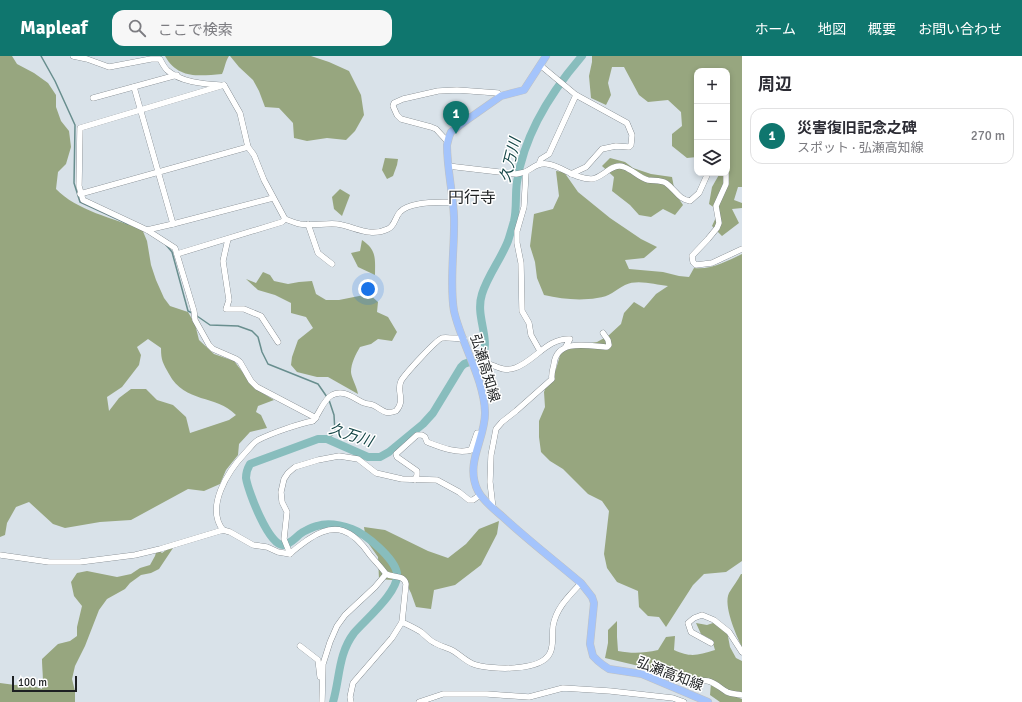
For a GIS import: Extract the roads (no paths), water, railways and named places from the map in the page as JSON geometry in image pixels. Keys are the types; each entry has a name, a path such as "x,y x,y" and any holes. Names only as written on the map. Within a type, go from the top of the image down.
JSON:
{"main road":[{"path":"447,141 451,132 456,127 501,96 524,90 546,56"},
{"name":"弘瀬高知線","path":"447,141 448,166 453,202 454,240 452,296 454,312 485,405 485,414 473,467 475,485 480,495 493,508 581,583 592,597 594,603 590,644 594,656 603,665 609,669 642,674 708,702"}],"street":[{"path":"73,56 87,59 109,67 151,59 160,59 168,71 190,81 224,85"},
{"path":"540,65 576,95 627,123 632,135 631,145 629,147 616,146 602,149 586,167 571,174"},
{"path":"93,98 177,75"},
{"path":"224,85 80,128 78,178 80,194 83,200 147,230 175,248 195,318 209,345 213,349 236,358 257,387 316,418"},
{"path":"224,85 240,113 248,146 254,155 273,198 285,219 301,224 337,224 361,232 374,232 388,229 393,225 398,214 405,207 412,205 453,202"},
{"path":"134,87 157,173 173,224"},
{"path":"447,141 436,129 401,119 397,115 393,106 394,103 398,100 411,96 444,91 498,93 501,96"},
{"path":"539,164 541,159 549,154 576,95"},
{"path":"80,194 248,146"},
{"path":"448,166 521,173 539,164 548,164 571,174 592,179 616,166 622,166 647,180 668,184 684,200 690,201 698,193 706,176"},
{"path":"521,173 524,207 517,231 517,243 521,263 522,311 529,323 531,335 540,351"},
{"path":"726,176 726,184 716,206 719,223 717,228 692,256 693,262 696,265 712,263 742,249"},
{"path":"147,230 273,198"},
{"path":"177,254 282,222 285,219"},
{"path":"308,224 318,253 332,264"},
{"path":"228,239 223,261 229,300 226,310 244,309 260,316 278,342"},
{"path":"566,346 592,345 607,347 609,345 608,340 603,333"},
{"path":"223,530 218,524 216,505 229,472 256,441 313,421 326,401 331,396 340,393 351,395 381,411 396,411 401,402 400,388 402,380 427,351 438,340 444,338 464,339"},
{"path":"473,366 482,363 499,369 513,369 521,366 556,341 570,340 566,346 558,351 554,359 552,379 502,422 496,429 490,482 493,508"},
{"path":"415,480 417,471 397,457 396,454 419,434 422,434 425,437 427,442 448,450 467,451 471,450 477,433 480,434"},
{"path":"289,552 284,539 287,512 282,502 281,492 284,480 288,473 295,467 318,460 339,456 358,459 376,473 402,479 437,480 460,492 469,500 473,500 480,495"},
{"path":"0,555 49,562 80,562 147,552 223,530 230,532 253,545 267,547 278,552 289,552 318,532 330,529 344,530 360,540 388,575 402,577 405,580 406,590 403,602 402,622 387,644 353,683 350,697 351,702"},
{"path":"322,702 323,664 337,626 345,615 388,575"},
{"path":"402,622 471,663 501,668 534,666 546,659 550,653 553,626 562,604 581,583"},
{"path":"711,642 691,632 688,623 694,618 702,615 714,620 729,632 742,652"},
{"path":"300,646 318,660 320,676 323,680"},
{"path":"642,674 653,672 671,679 685,682 699,680 707,681 717,684 728,692 742,695"},
{"path":"418,702 443,694 487,694 529,697 563,688 610,691 673,698 684,702"}],"waterway":[{"path":"41,56 55,81 75,125 74,183 80,202 128,224"},
{"name":"久万川","path":"333,702 345,649 354,633 381,605 393,588 397,573 395,567 391,560 379,547 365,536 352,529 334,524 313,527 300,534 291,542 283,545 277,543 266,528 255,505 246,478 247,469 250,464 318,439 327,439 368,457 380,457 389,452 423,424 433,413 464,364 483,357 485,341 480,302 485,287 505,248 512,229 517,182 526,147 540,114 560,84 582,56"},
{"path":"166,245 172,252 188,311 192,313"},
{"path":"197,316 210,325 238,326 252,331 258,337 262,352 268,364 318,384 327,397"},
{"path":"327,439 335,433 334,415 329,400"}],"place":[{"name":"災害復旧記念之碑","path":"456,134"}],"district":[{"name":"円行寺","path":"472,198"}]}
